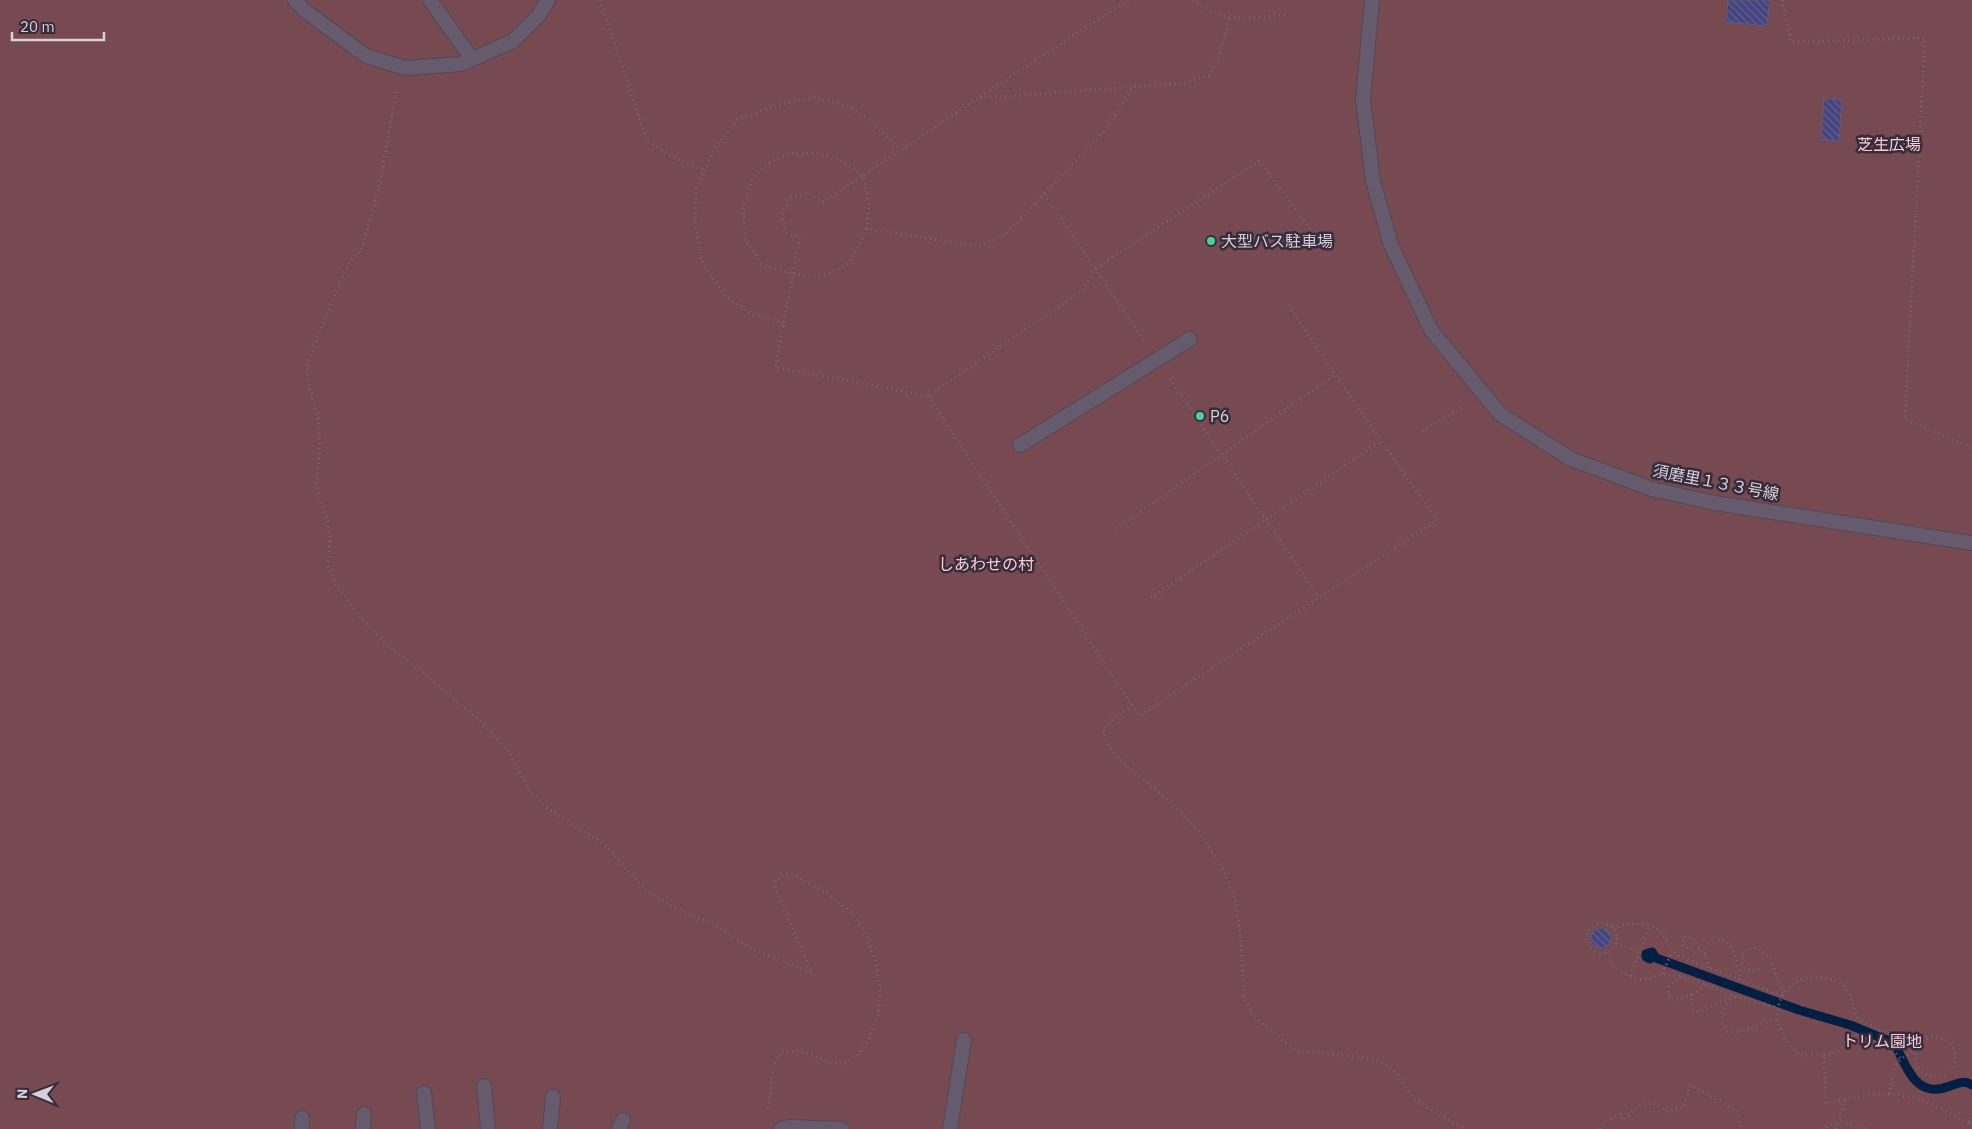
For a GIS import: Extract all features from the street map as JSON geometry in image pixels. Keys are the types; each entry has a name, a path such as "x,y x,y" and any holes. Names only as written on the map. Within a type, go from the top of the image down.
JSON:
{"street":[{"path":"296,0 304,10 366,56 405,68 462,64 513,41 539,15 548,0"},
{"path":"430,0 472,59"},
{"name":"須磨里１３３号線","path":"1372,0 1363,100 1373,181 1391,245 1431,330 1500,414 1571,459 1652,489 1715,503 1972,543"},
{"path":"1020,445 1158,361 1190,339"},
{"path":"950,1129 964,1040"},
{"path":"484,1086 488,1129"},
{"path":"424,1093 428,1129"},
{"path":"550,1129 553,1097"},
{"path":"363,1129 364,1114"},
{"path":"781,1129 789,1127 842,1129"}],"path":[{"path":"600,0 647,141 704,171"},
{"path":"1128,0 823,202 808,193 790,198 782,216 786,233 800,237 775,367 928,396 1083,290 1095,270 1259,161 1311,230"},
{"path":"1193,0 1203,8 1230,16 1245,18 1285,15"},
{"path":"1782,0 1791,42 1925,38 1905,419 1972,448"},
{"path":"980,97 1185,83 1209,75 1218,60 1230,16"},
{"path":"867,229 980,246 1006,234 1106,129 1132,87"},
{"path":"396,92 379,188 361,251 350,261 344,272 307,364 308,383 318,416 320,443 317,481 319,498 328,518 330,541 328,566 336,585 359,616 388,646 420,670 480,721 508,750 528,789 544,806 605,845 647,891 673,907 717,926 750,948 812,973 776,889 775,882 782,875 795,875 825,892 852,913 864,931 875,959 880,988 879,1012 869,1039 858,1055 846,1063 832,1063 801,1051 782,1051 773,1067 766,1120"},
{"path":"783,323 752,314 725,296 701,260 695,220 696,189 716,146 738,120 772,107 814,97 847,106 869,119 900,150"},
{"path":"790,153 815,153 838,159 863,175 869,203 867,229 851,260 836,271 817,276 793,274 762,264 746,240 744,210 752,178 772,161 790,153"},
{"path":"1044,194 1319,598"},
{"path":"928,396 1139,716 1437,520 1286,302"},
{"path":"1116,529 1336,374"},
{"path":"1422,431 1471,403"},
{"path":"1151,598 1381,441"},
{"path":"1391,454 1395,450"},
{"path":"1132,704 1103,728 1106,742 1119,758 1172,804 1201,833 1225,873 1236,903 1241,942 1244,997 1253,1016 1296,1051 1363,1057 1383,1062 1396,1073 1415,1100 1465,1129"},
{"path":"1604,923 1613,928 1617,935 1616,943 1611,951 1602,954 1589,946 1587,937 1595,925 1604,923"},
{"path":"1613,928 1625,923 1650,925 1663,934 1672,952 1709,968 1783,994"},
{"path":"1630,976 1650,925"},
{"path":"1692,947 1684,948 1682,943 1684,938 1692,937 1701,954 1706,959"},
{"path":"1709,968 1706,959 1707,946 1719,939 1726,941 1731,947 1741,980"},
{"path":"1616,943 1639,952"},
{"path":"1759,969 1748,971 1742,966 1741,959 1744,951 1756,947 1769,957 1783,994"},
{"path":"1662,974 1672,952"},
{"path":"1607,953 1612,965 1620,972 1637,979 1649,979 1662,974 1681,977 1706,985 1733,997 1778,1008"},
{"path":"1900,1058 1894,1051 1854,1034 1838,1052 1824,1056 1799,1055 1787,1043 1781,1032 1778,1008 1783,994 1797,981 1815,976 1839,981 1851,997 1858,1019 1918,1048"},
{"path":"1681,977 1669,986 1670,999 1681,1000 1706,985"},
{"path":"1699,990 1691,1002 1693,1009 1699,1012 1733,997"},
{"path":"1733,997 1721,1016 1722,1024 1727,1031 1743,1031 1768,1020 1778,1018"},
{"path":"1889,1094 1895,1064 1900,1058 1918,1048 1928,1039 1941,1038 1947,1042 1954,1053 1953,1067 1944,1075 1938,1077 1926,1075 1917,1066 1916,1054 1918,1048"},
{"path":"1824,1056 1826,1104 1858,1095 1889,1094 1923,1100 1971,1124 1972,1118"},
{"path":"1600,1129 1606,1121 1621,1114 1622,1120 1639,1106 1646,1104 1653,1103 1668,1112 1684,1107 1690,1085 1737,1111 1741,1125 1739,1129"},
{"path":"1836,1129 1845,1099"},
{"path":"1822,1129 1839,1121 1867,1129"}],"green space":[{"name":"しあわせの村","path":"0,0 1972,0 1972,1129 0,1129"}],"building":[{"path":"1728,0 1770,0 1767,26 1726,22"},
{"path":"1824,99 1842,100 1839,141 1821,139"},
{"path":"1597,928 1605,928 1611,934 1611,942 1605,948 1597,948 1591,942 1591,934"}],"waterway":[{"path":"1650,959 1646,957 1646,954 1652,952 1656,958 1799,1010 1850,1025 1894,1043 1908,1070 1920,1085 1938,1089 1961,1082 1972,1085"}],"place":[{"name":"大型バス駐車場","path":"1211,241"},
{"name":"P6","path":"1200,416"}],"park label":[{"name":"芝生広場","path":"1889,144"},
{"name":"トリム園地","path":"1882,1041"}]}
